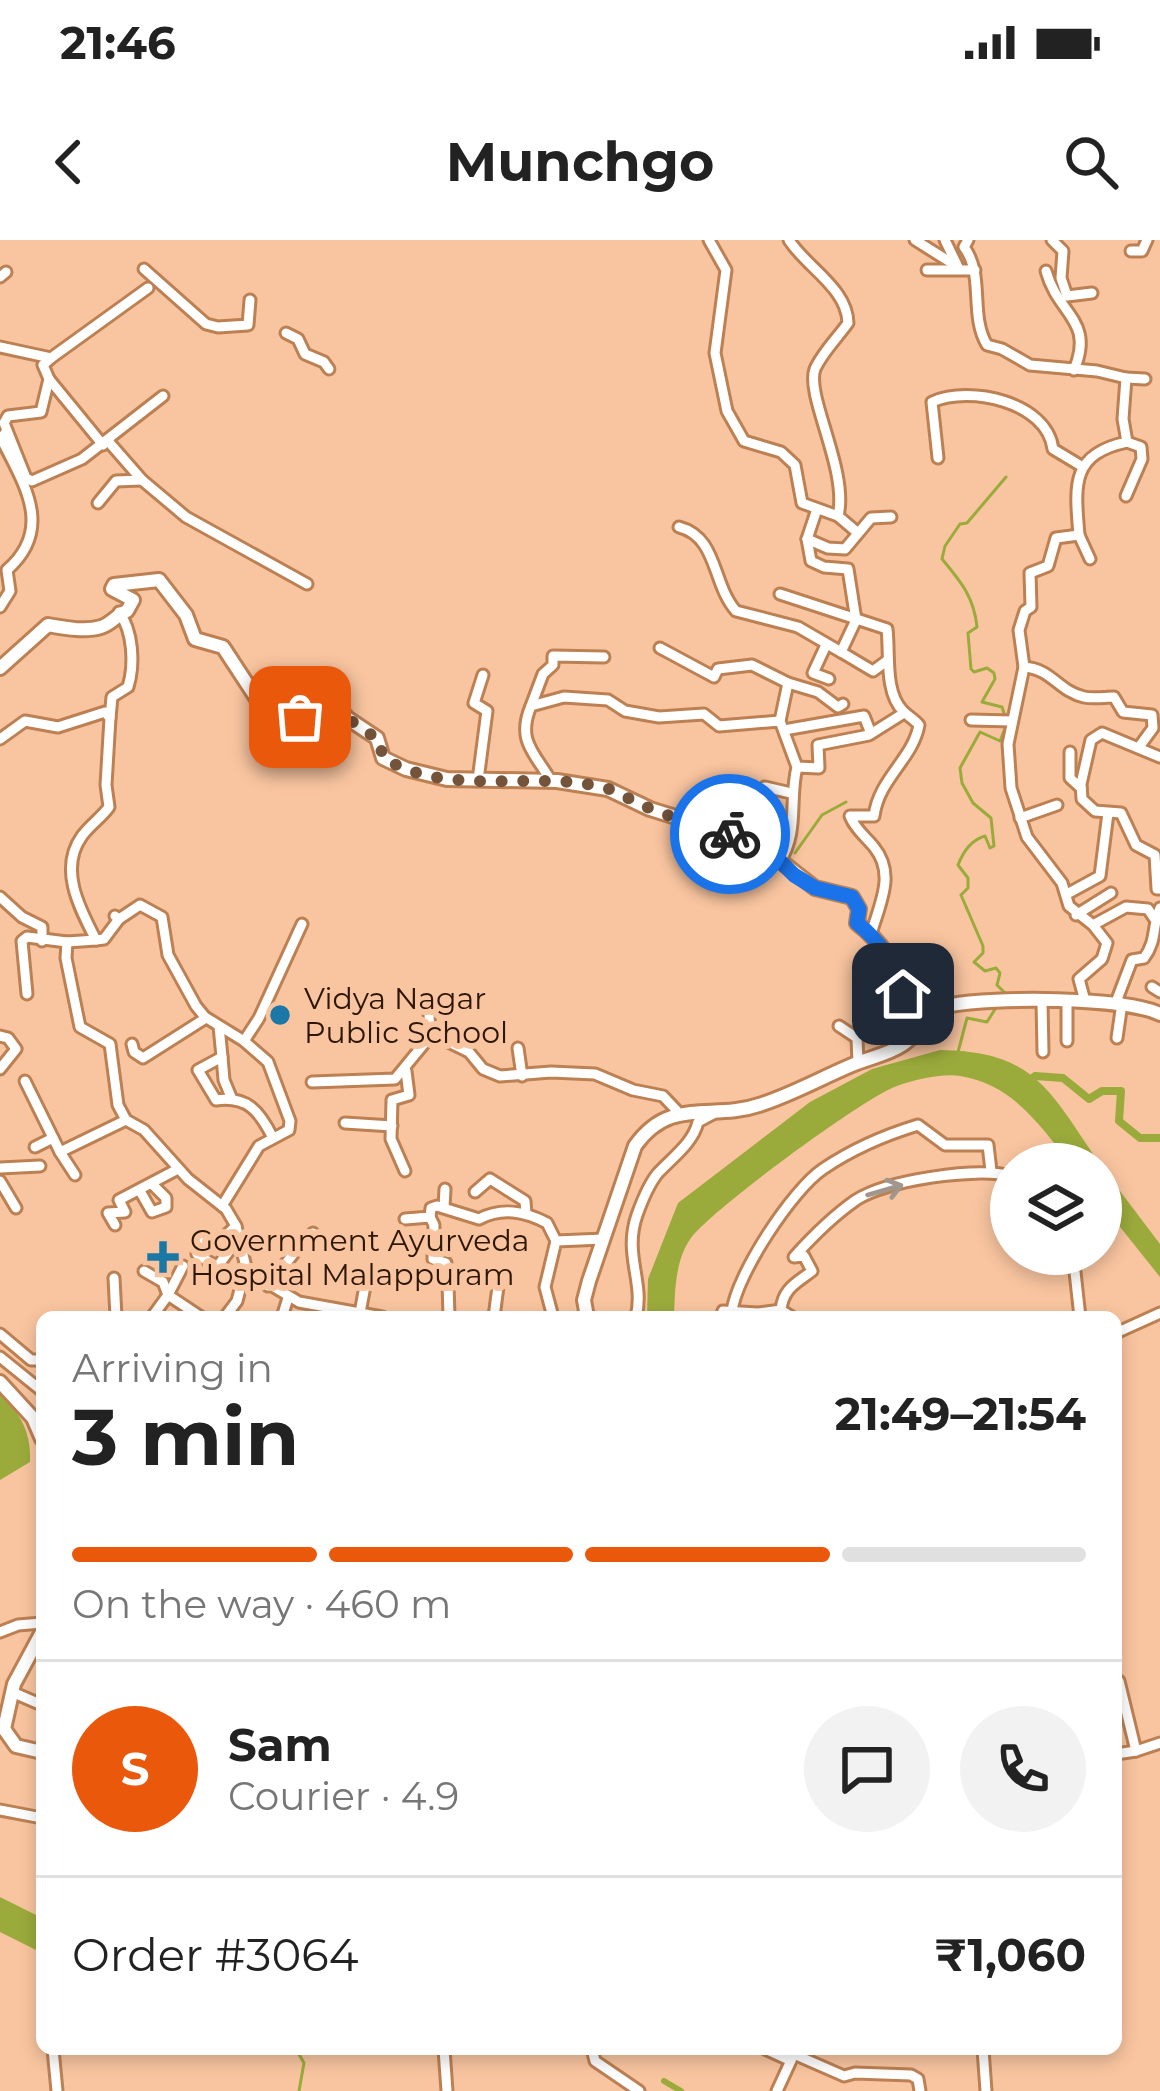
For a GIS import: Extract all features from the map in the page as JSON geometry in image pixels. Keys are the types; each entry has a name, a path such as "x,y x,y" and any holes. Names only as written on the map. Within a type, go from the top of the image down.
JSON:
{"main road":[{"path":"0,667 48,626 103,627 119,612 128,611 134,600 112,589 114,585 159,580 187,615 195,639 223,646 263,708 296,718 334,702 347,718 379,740 382,756 390,762 440,778 551,781 608,789 650,809 766,847 815,888 852,897 859,909 857,923 872,934 899,977 903,994 939,1011"},
{"path":"586,1311 589,1281 635,1146 645,1132 680,1114 757,1107 899,1047 950,1005 1084,1001 1157,1008"},
{"path":"0,1382 36,1425"},
{"path":"36,1640 6,1699 4,1729 9,1740 36,1750"}],"street":[{"path":"709,240 726,270 716,353 727,411 744,441 783,453 795,465 799,500 838,516 858,533"},
{"path":"790,240 809,267 842,298 849,315 815,369 812,386 840,479 838,516"},
{"path":"915,240 958,268"},
{"path":"945,240 958,268"},
{"path":"968,240 964,248 976,270 978,315 988,345 1030,365 1144,379"},
{"path":"1052,240 1063,251 1061,278 1067,296 1092,292"},
{"path":"1131,251 1142,251 1148,240"},
{"path":"144,269 206,324 248,325 250,300"},
{"path":"927,270 976,270"},
{"path":"1046,271 1056,296 1082,333 1074,370"},
{"path":"148,288 43,365 49,380 105,443 186,517 307,584"},
{"path":"286,333 298,339 305,354 329,369"},
{"path":"1,345 51,358"},
{"path":"1126,378 1126,442"},
{"path":"49,380 41,412 8,416 4,423 26,478 32,481 69,466 105,443 163,397"},
{"path":"938,458 932,402 991,398 1038,418 1049,432 1053,449 1083,467"},
{"path":"0,607 10,590 7,570 17,562 27,540 34,506 1,438 7,431"},
{"path":"1090,560 1079,535 1076,477 1095,452 1126,442 1141,447 1142,459 1126,496"},
{"path":"98,502 116,481 142,480"},
{"path":"817,509 807,539 811,561 824,567 854,568 856,620 841,652"},
{"path":"807,539 845,549 871,518 891,517"},
{"path":"679,527 694,532 710,550 720,588 736,611 798,628 873,671 887,660"},
{"path":"1079,535 1057,538 1048,566 1030,573 1031,607 1019,630 1024,667 1007,721 1011,788 1027,837 1046,859 1076,915 1104,937 1107,950 1079,979 1084,1001"},
{"path":"780,594 887,629 887,660 895,695 904,713 919,725 916,739 878,792 874,817 850,816 880,854 887,872 872,934"},
{"path":"96,940 80,909 69,868 82,835 109,807 106,784 112,697 131,680 127,623 119,612"},
{"path":"826,645 813,673 829,679"},
{"path":"660,648 714,677 718,669 752,664 818,692 833,705 843,704"},
{"path":"551,781 526,745 524,728 543,674 553,665 554,656 604,657"},
{"path":"1024,667 1042,668 1060,685 1084,697 1114,697 1123,712 1152,715 1154,728 1139,747"},
{"path":"478,780 487,711 475,703 475,696 483,675"},
{"path":"780,861 790,846 790,793 797,766 782,725 788,683"},
{"path":"531,706 564,697 599,699 658,717 704,714 719,726 864,716 870,731"},
{"path":"0,739 26,721 58,727 105,712 110,718"},
{"path":"797,766 819,768 818,745 869,735 904,713"},
{"path":"971,720 1007,721"},
{"path":"1160,757 1107,733 1096,735 1082,788 1082,799 1095,811 1121,813 1136,845 1156,858 1156,889 1160,889"},
{"path":"1070,752 1070,778 1082,788"},
{"path":"750,840 753,813 765,787 790,793"},
{"path":"1020,818 1057,805"},
{"path":"1067,894 1100,876 1108,813"},
{"path":"737,861 761,869 766,847"},
{"path":"1076,915 1111,892"},
{"path":"0,897 42,927 42,941"},
{"path":"27,994 22,940 27,937 67,942 104,939 117,918 138,905 162,917 168,955 206,1018 244,1041 270,1065 289,1118 287,1132 256,1149 222,1206"},
{"path":"1093,925 1135,905 1157,913 1155,942 1144,958 1132,960 1119,1003 1117,1038"},
{"path":"244,1041 302,924"},
{"path":"67,942 77,1016 86,1033 109,1041 118,1105 126,1120 144,1130 222,1206 238,1231 246,1267 230,1311"},
{"path":"1066,1041 1067,1001"},
{"path":"1042,1002 1043,1052"},
{"path":"312,1082 395,1079 430,1034 428,1014"},
{"path":"132,1044 143,1058 206,1018"},
{"path":"219,1026 231,1097"},
{"path":"839,1026 856,1038 858,1063"},
{"path":"430,1034 469,1052 487,1072 595,1074 663,1096 680,1114"},
{"path":"0,1036 16,1049 0,1069"},
{"path":"518,1048 522,1076"},
{"path":"221,1057 198,1070 216,1100 231,1097 252,1108 273,1138"},
{"path":"404,1066 409,1095 392,1100 391,1139 404,1171"},
{"path":"25,1082 75,1175"},
{"path":"638,1311 629,1243 636,1218 656,1175 695,1133 698,1122 715,1110"},
{"path":"60,1153 126,1120"},
{"path":"345,1124 392,1126"},
{"path":"726,1311 765,1238 809,1180 825,1167 918,1125 945,1144 988,1145 990,1162"},
{"path":"35,1147 53,1138"},
{"path":"0,1168 40,1166"},
{"path":"115,1225 108,1214 125,1212 119,1200 178,1168"},
{"path":"480,1170 518,1193 525,1201 526,1214"},
{"path":"762,1311 781,1310 794,1281 812,1270 804,1256 793,1258 860,1197 903,1184 990,1171"},
{"path":"475,1192 490,1179"},
{"path":"0,1181 16,1208"},
{"path":"152,1184 166,1198 181,1201"},
{"path":"444,1207 446,1190"},
{"path":"140,1191 152,1212 166,1207 166,1198"},
{"path":"449,1311 446,1263 433,1259 431,1208 444,1207 479,1219 494,1211 526,1214 547,1223 556,1241 545,1287 551,1311"},
{"path":"405,1219 430,1217"},
{"path":"217,1267 196,1254 204,1239 224,1238 238,1231"},
{"path":"208,1280 238,1231"},
{"path":"268,1286 298,1248 307,1246 313,1233"},
{"path":"556,1241 606,1239"},
{"path":"156,1311 183,1266"},
{"path":"246,1267 288,1298 351,1311"},
{"path":"144,1271 163,1282 168,1295 192,1311"},
{"path":"448,1282 496,1273 495,1311"},
{"path":"1075,1275 1079,1311"},
{"path":"114,1278 116,1311"},
{"path":"361,1311 365,1286"},
{"path":"284,1311 288,1298"},
{"path":"706,1307 719,1311"},
{"path":"1122,1330 1160,1312"},
{"path":"0,1334 36,1360"},
{"path":"0,1357 36,1386"},
{"path":"0,1632 18,1624 36,1627"},
{"path":"1122,1696 1136,1751"},
{"path":"6,1699 36,1704"},
{"path":"1122,1732 1129,1730"},
{"path":"1122,1753 1160,1743"},
{"path":"0,1810 36,1817"},
{"path":"54,2055 57,2091"},
{"path":"444,2055 447,2091"},
{"path":"593,2055 595,2062 639,2091"},
{"path":"777,2091 794,2055"},
{"path":"796,2055 844,2076 855,2072 911,2075 918,2079 920,2091"},
{"path":"983,2055 986,2091"}],"shaded area":[{"path":"940,1050 972,1052 998,1058 1037,1080 1085,1143 1054,1143 1010,1097 979,1081 945,1075 904,1084 823,1131 704,1224 682,1256 674,1311 647,1311 648,1279 678,1203 810,1102 872,1069"},
{"path":"1122,1194 1160,1244 1160,1277 1122,1229"},
{"path":"0,1391 23,1424 30,1462 0,1480"},
{"path":"0,1897 36,1915 36,1950 0,1932"}],"waterway":[{"path":"1005,716 1002,707 982,702 994,673 987,668 971,669 968,633 977,627 973,607 942,559 960,524 967,523 1006,477"},
{"path":"1006,726 1000,741 980,732 960,768 973,803 991,818 994,846 990,848 985,836 980,838 968,847 958,865 968,878 968,888 961,895 983,946 974,962 985,971 996,968 1000,973 997,985 1006,994"},
{"path":"795,853 822,815 846,802"},
{"path":"958,1052 967,1018 987,1022 997,1006"},
{"path":"1030,1080 1035,1076 1063,1078 1089,1099 1102,1091 1121,1091 1119,1121 1140,1138 1160,1138"},
{"path":"299,2055 304,2063 299,2091"},
{"path":"664,2081 681,2091"}],"way so far":[{"path":"300,717 334,702 347,718 379,740 383,758 406,769 447,779 569,782 604,788 650,809 730,834"}],"place":[{"name":"Vidya Nagar Public School","path":"280,1015"},
{"name":"Government Ayurveda Hospital Malappuram","path":"163,1257"}],"route":[{"path":"730,834 766,847 815,888 852,897 859,909 857,923 872,934 899,977 903,994"}]}
